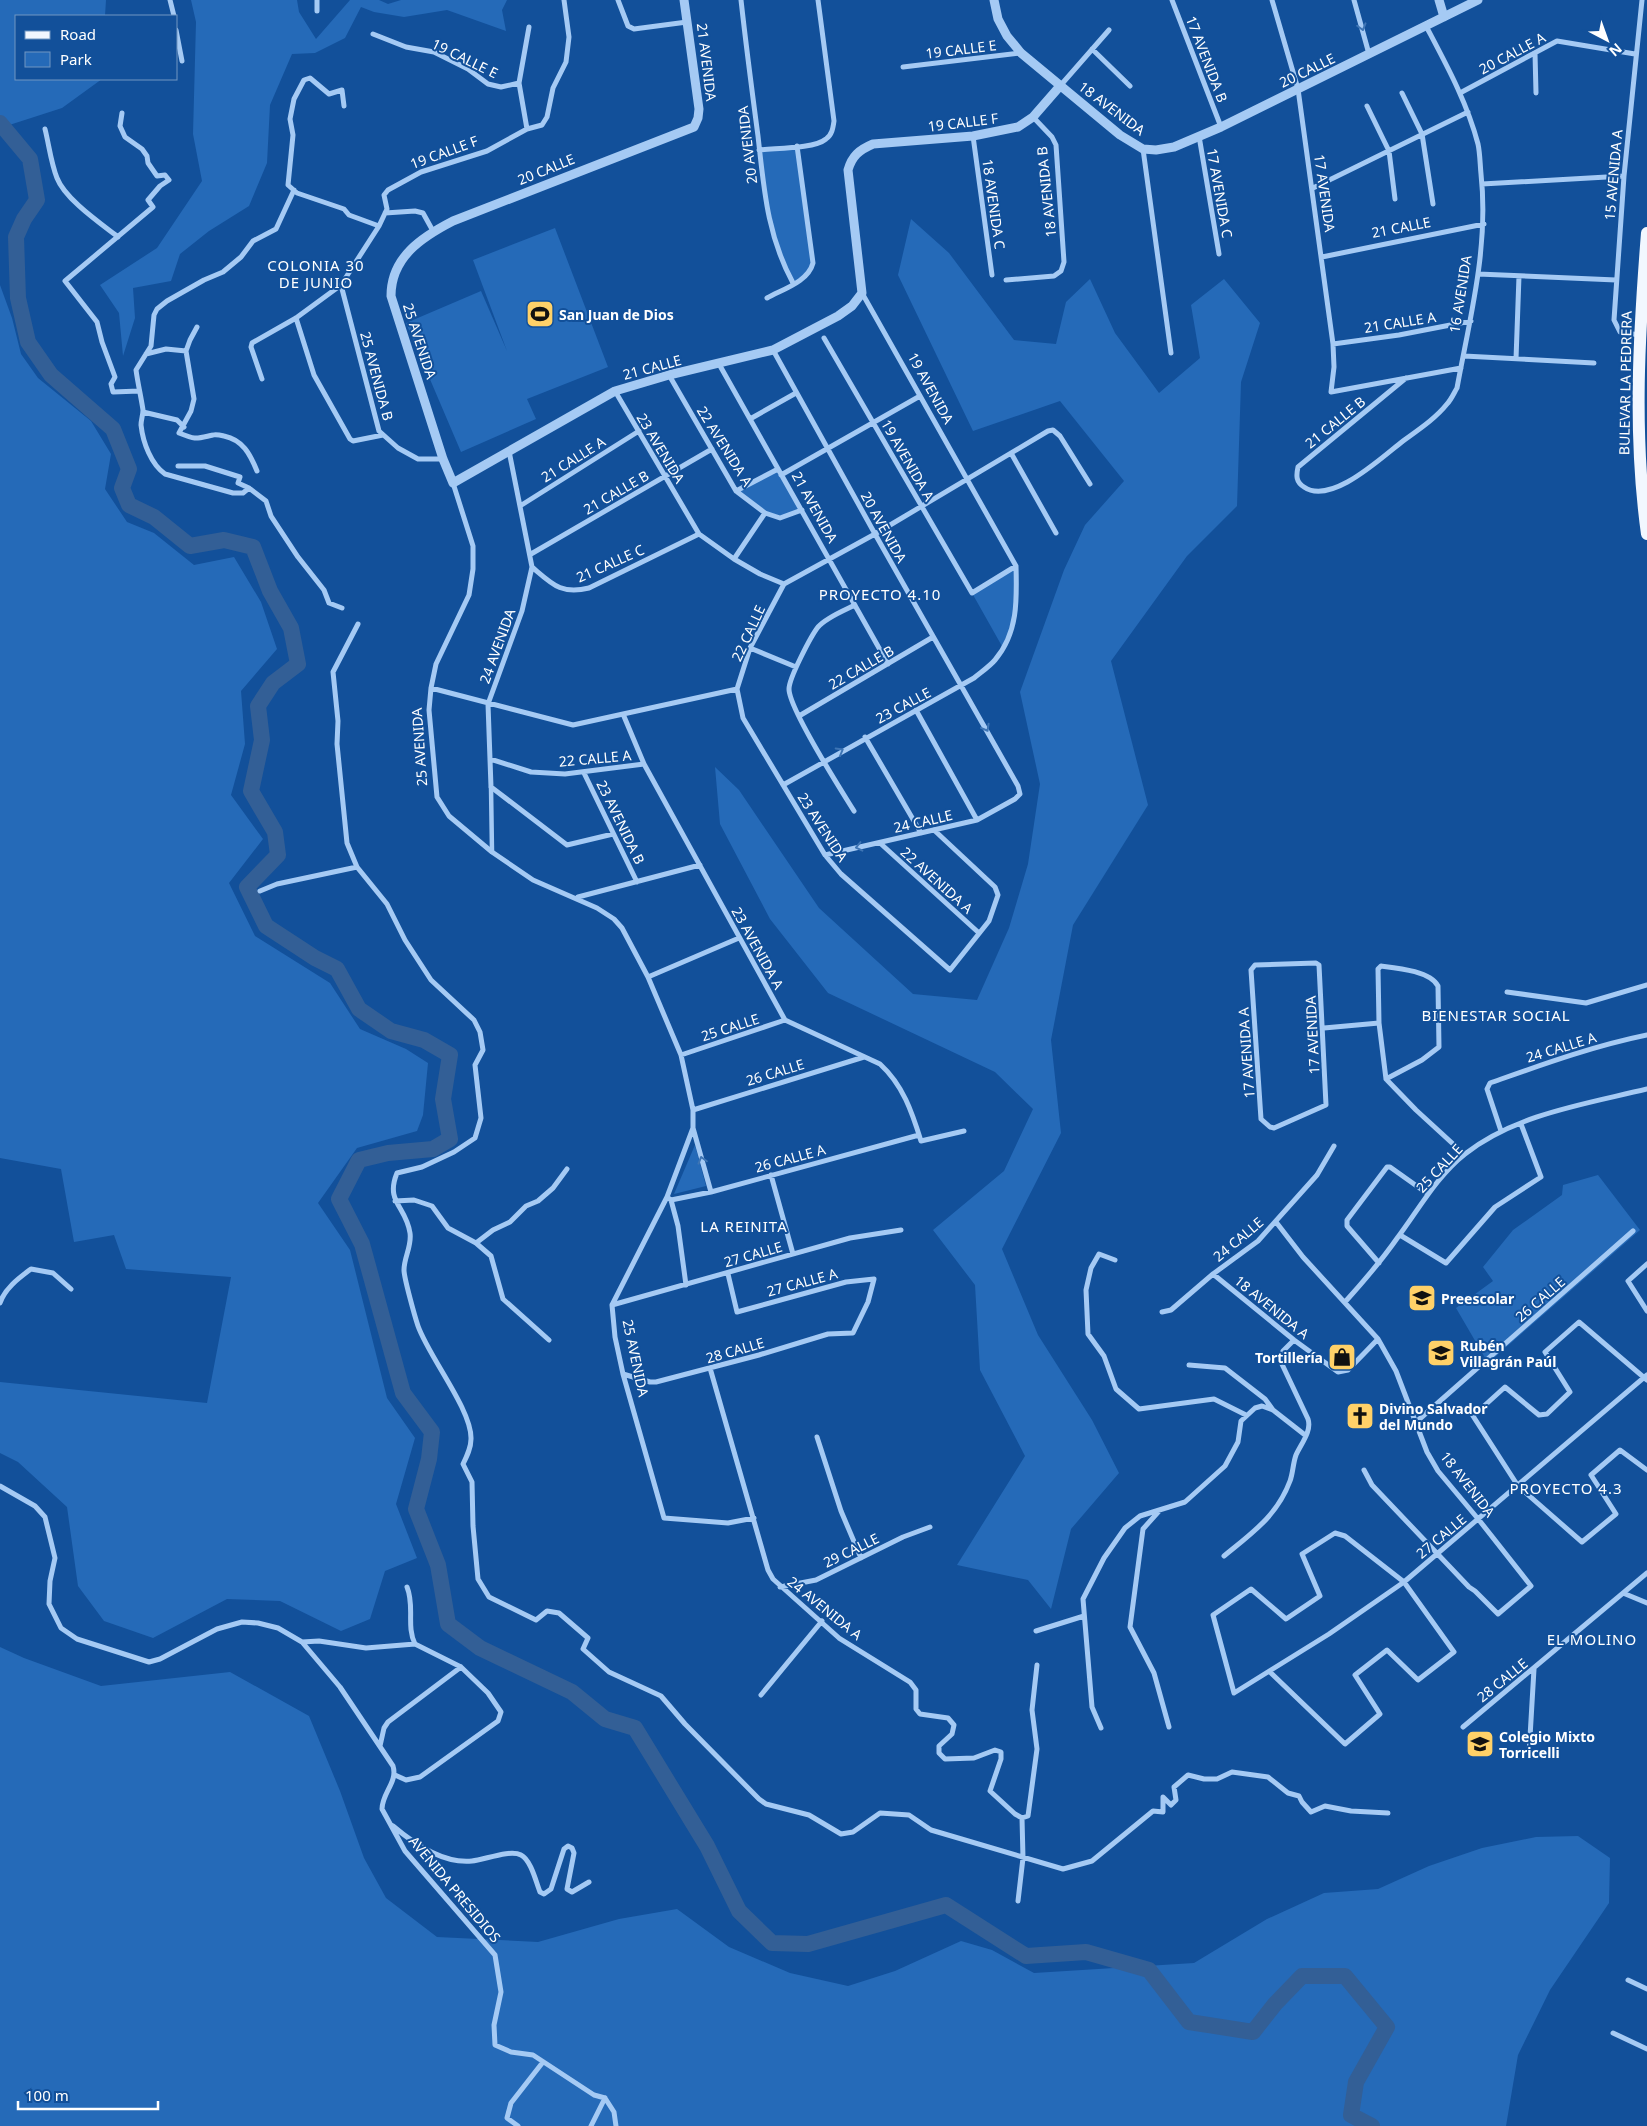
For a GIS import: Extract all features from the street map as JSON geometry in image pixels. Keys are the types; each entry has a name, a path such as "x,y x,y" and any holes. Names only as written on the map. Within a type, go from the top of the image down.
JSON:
{"main road":[{"name":"BULEVAR LA PEDRERA","path":"1647,233 1639,336 1638,418 1640,484 1647,534"}],"street":[{"path":"170,0 174,15"},
{"path":"317,0 317,11"},
{"name":"19 CALLE F","path":"262,379 252,343 296,318 341,285 379,226 387,209 384,195 388,190 421,172 487,151 527,129 542,125 547,117 553,88 566,62 569,37 564,0"},
{"path":"618,0 628,26 634,29 688,22"},
{"name":"21 AVENIDA","path":"684,0 699,109 694,127"},
{"name":"20 AVENIDA","path":"741,0 764,192 772,234 782,263 793,283"},
{"path":"759,150 797,146 825,140 830,135 834,121 818,0"},
{"name":"18 AVENIDA","path":"994,0 998,19 1007,36 1021,53 1120,135 1143,149 1171,353"},
{"name":"17 AVENIDA B","path":"1172,0 1221,127"},
{"name":"17 AVENIDA","path":"1272,0 1298,89 1313,188 1333,344 1334,367 1331,392"},
{"path":"1354,0 1369,54"},
{"path":"1439,0 1444,17"},
{"name":"20 CALLE","path":"1143,149 1156,150 1174,147 1221,127 1478,0"},
{"name":"15 AVENIDA A","path":"1639,336 1620,332 1614,320 1624,176 1642,0"},
{"name":"16 AVENIDA","path":"1307,490 1316,492 1328,490 1353,479 1435,416 1448,404 1457,388 1478,274 1484,224 1482,184 1478,146 1468,112 1426,26"},
{"path":"527,129 519,82 529,28"},
{"path":"1060,86 1109,30"},
{"name":"19 CALLE E","path":"373,34 406,47 434,52 468,69 488,84 501,87 519,82"},
{"path":"178,40 182,61"},
{"name":"20 CALLE A","path":"1460,93 1557,41 1635,54"},
{"path":"1092,50 1130,86"},
{"name":"19 CALLE E","path":"903,67 1021,53"},
{"path":"1535,53 1536,94"},
{"path":"344,106 342,90 329,94 310,78 304,80 294,99 290,119 293,135 288,186 297,193 344,209 349,215 379,226"},
{"name":"19 CALLE F","path":"854,155 873,144 973,136 1018,128 1033,117 1060,86"},
{"path":"1402,93 1422,134 1433,204"},
{"path":"1367,106 1389,151 1395,199"},
{"path":"1313,188 1468,112"},
{"path":"122,113 120,126 125,137 142,149 147,156 148,163 157,176 165,176 169,180 148,200 153,207 66,281 97,322 115,377 111,384 113,392 139,391"},
{"name":"18 AVENIDA B","path":"1006,280 1054,276 1061,271 1064,262 1056,145 1033,117"},
{"name":"20 CALLE","path":"413,247 433,231 544,184 694,127"},
{"path":"45,129 57,178 62,187 118,237"},
{"name":"18 AVENIDA C","path":"973,136 992,275"},
{"name":"17 AVENIDA C","path":"1199,136 1219,254"},
{"path":"767,298 806,277 811,271 813,263 797,146"},
{"name":"19 AVENIDA","path":"854,155 848,170 862,293 1016,566 1017,598 1014,625"},
{"path":"1482,184 1624,176"},
{"path":"249,488 243,493 233,493 165,474 153,463 143,435 141,423 143,412 136,370 151,346 154,315 157,309 167,301 204,280 223,272 241,257 253,241 276,229 294,190"},
{"path":"385,213 415,211 423,213 433,231"},
{"name":"21 CALLE","path":"1322,256 1484,224"},
{"name":"25 AVENIDA","path":"413,247 402,257 396,270 391,284 391,296 473,546 473,570 469,595 436,664 431,688 429,710 437,797 449,816 492,852 533,880 576,897 614,919 622,928 648,977 681,1055 693,1110 693,1128 711,1192"},
{"path":"1478,274 1616,280"},
{"path":"1516,359 1519,276"},
{"name":"25 AVENIDA B","path":"341,285 379,431 398,448 418,459 443,459"},
{"name":"21 CALLE","path":"453,483 615,391 773,350 838,316 852,306 862,293"},
{"path":"296,318 314,375 350,439 353,441 383,435"},
{"name":"21 CALLE A","path":"1333,344 1399,335 1470,321"},
{"path":"198,327 186,351 194,399 184,427 179,433 195,439 205,438 214,434 232,438 242,444 249,453 257,471"},
{"name":"19 AVENIDA A","path":"824,338 972,593 1016,566"},
{"path":"146,354 166,349 186,351"},
{"name":"20 AVENIDA","path":"773,350 1018,786 1020,794"},
{"path":"1464,356 1594,363"},
{"name":"21 AVENIDA","path":"719,364 888,664"},
{"name":"21 CALLE B","path":"1331,392 1461,368"},
{"name":"22 AVENIDA A","path":"669,376 736,491 765,513"},
{"name":"21 CALLE B","path":"1307,490 1299,484 1296,476 1298,467 1406,378"},
{"name":"23 AVENIDA","path":"615,391 699,534 760,574 784,584"},
{"path":"750,419 796,393"},
{"path":"782,475 920,396"},
{"path":"143,412 177,420 184,427"},
{"path":"784,584 875,534 966,479 1053,430 1060,436 1090,484"},
{"name":"21 CALLE A","path":"520,506 639,432"},
{"name":"21 CALLE B","path":"531,554 712,449"},
{"name":"24 AVENIDA","path":"492,852 488,704 522,611 532,567 531,554 509,451"},
{"path":"1011,453 1056,533"},
{"path":"178,466 205,466 240,477 238,483 249,488 266,501 271,516 298,557 324,590 328,603 342,608"},
{"path":"736,491 778,469"},
{"path":"734,558 765,513 780,518 802,510"},
{"name":"21 CALLE C","path":"532,567 554,586 576,591 589,588 699,534"},
{"name":"22 CALLE","path":"737,689 750,648 784,584"},
{"path":"854,811 799,716 792,702 789,689 796,667 818,626 855,605"},
{"path":"358,624 333,672 338,721 337,744 340,782 347,843 357,867 387,904 405,940 431,980 474,1020 480,1032 483,1050 475,1065 482,1118 474,1138 454,1152 422,1167 397,1173 392,1186 395,1201 407,1220 410,1233 410,1250 404,1270 418,1326 431,1355 465,1413 472,1438 469,1453 463,1464 472,1482 474,1543 478,1580 489,1597 536,1620 547,1611 559,1613 588,1638 583,1649 608,1672 661,1696 691,1731 759,1799 766,1804 808,1815 841,1834 852,1832 880,1814 909,1815 931,1830 1063,1869 1092,1861 1153,1811 1163,1812 1163,1797 1171,1806 1176,1800 1174,1787 1188,1775 1204,1779 1217,1779 1232,1772 1268,1777 1288,1793 1299,1796 1311,1812 1325,1806 1388,1813"},
{"name":"23 CALLE","path":"783,785 865,737 962,686 994,661 1004,648 1014,625"},
{"name":"22 CALLE B","path":"799,716 934,637"},
{"path":"750,648 796,667"},
{"path":"431,688 573,725 737,689"},
{"name":"23 AVENIDA","path":"737,689 743,718 825,856 841,874 950,970 979,933"},
{"path":"916,710 977,820"},
{"name":"23 AVENIDA A","path":"623,714 644,764 785,1020"},
{"path":"865,737 921,833"},
{"name":"22 CALLE A","path":"490,759 531,772 584,773 644,764"},
{"name":"23 AVENIDA B","path":"584,773 637,882"},
{"path":"491,787 567,845 613,834"},
{"name":"24 CALLE","path":"825,856 977,820 1015,799 1020,794"},
{"path":"934,830 998,892 989,921 979,933"},
{"name":"22 AVENIDA A","path":"880,842 979,933"},
{"path":"576,897 700,865"},
{"path":"260,891 277,884 357,867"},
{"path":"648,977 740,938"},
{"name":"17 AVENIDA","path":"1319,964 1324,1028 1326,1105"},
{"name":"17 AVENIDA A","path":"1319,964 1255,965 1251,970 1261,1120 1274,1128 1326,1105"},
{"path":"1386,1079 1437,1050 1439,1045 1438,986 1432,978 1414,972 1381,966 1378,969 1379,1024 1386,1079 1416,1110 1464,1154"},
{"path":"1507,992 1586,1003 1647,985"},
{"path":"785,1020 880,1064 891,1074 902,1090 915,1119 920,1138"},
{"name":"25 CALLE","path":"681,1055 785,1020"},
{"path":"1324,1028 1379,1024"},
{"name":"24 CALLE A","path":"1501,1132 1486,1088 1490,1083 1552,1061 1647,1035"},
{"name":"26 CALLE","path":"693,1110 864,1056"},
{"name":"25 CALLE","path":"1345,1302 1380,1263 1428,1194 1464,1154 1501,1132 1521,1124 1561,1110 1647,1089"},
{"path":"1400,1235 1446,1263 1495,1207 1541,1177 1521,1124"},
{"name":"25 AVENIDA","path":"693,1128 669,1199 612,1305 615,1337 623,1374 664,1518 728,1523 754,1518"},
{"name":"26 CALLE A","path":"669,1199 711,1192 920,1138 964,1131"},
{"name":"24 CALLE","path":"1162,1312 1171,1310 1213,1274 1258,1241 1317,1175 1334,1146"},
{"path":"1380,1263 1347,1226 1347,1220 1387,1167 1390,1167 1428,1194"},
{"path":"476,1243 493,1230 510,1222 526,1206 538,1202 553,1188 567,1169"},
{"path":"771,1175 793,1254"},
{"path":"669,1199 678,1226 686,1285"},
{"path":"395,1201 414,1200 432,1206 448,1228 476,1243 491,1256 503,1299 549,1340"},
{"name":"18 AVENIDA","path":"1276,1222 1303,1257 1378,1339 1396,1371 1427,1452 1438,1471 1530,1586 1498,1614 1437,1554"},
{"name":"27 CALLE","path":"612,1305 728,1274 850,1238 901,1230"},
{"name":"26 CALLE","path":"1415,1423 1634,1231"},
{"path":"1115,1260 1099,1254 1091,1268 1086,1290 1088,1334 1104,1356 1116,1389 1139,1409 1214,1399 1246,1415"},
{"path":"1647,1264 1628,1281 1647,1311"},
{"path":"0,1303 2,1295 17,1279 31,1269 53,1273 71,1289"},
{"name":"27 CALLE A","path":"728,1274 737,1312 846,1282 874,1279 868,1302 853,1333"},
{"name":"18 AVENIDA A","path":"1213,1274 1294,1340 1336,1371 1343,1372 1350,1369 1378,1339"},
{"path":"1646,1377 1579,1322 1545,1352 1570,1389 1569,1394 1547,1414 1539,1415 1506,1387 1473,1415 1518,1486 1582,1542 1616,1514 1591,1474 1620,1450 1647,1470"},
{"name":"28 CALLE","path":"623,1374 656,1382 828,1334 853,1333"},
{"path":"1224,1556 1268,1519 1281,1500 1290,1479 1295,1457 1309,1428 1309,1422 1280,1360 1283,1351 1294,1340"},
{"path":"1188,1365 1225,1368 1265,1399 1273,1410 1305,1435"},
{"name":"24 AVENIDA A","path":"710,1368 768,1570 773,1579 839,1638 910,1682 916,1690 916,1709 920,1714 948,1718 954,1726 952,1734 939,1746 939,1753 945,1759 974,1758 995,1750 1001,1752 1001,1759 990,1791 1022,1818"},
{"name":"27 CALLE","path":"1404,1582 1345,1536 1335,1533 1302,1554 1320,1596 1286,1619 1251,1589 1213,1615 1234,1693 1270,1672 1404,1582 1646,1377"},
{"path":"1101,1728 1092,1707 1083,1599 1104,1558 1125,1528 1140,1516 1185,1502 1225,1466 1238,1442 1241,1421 1246,1415 1258,1407 1273,1410"},
{"path":"817,1437 842,1511 861,1558"},
{"path":"1364,1470 1372,1486 1437,1554"},
{"path":"0,1486 35,1506 45,1517 55,1558 48,1604 61,1628 77,1639 150,1662 160,1660 217,1629 242,1622 258,1623 278,1628 302,1642 340,1687 393,1766 395,1776 406,1780 420,1777 501,1717 501,1712 495,1701 461,1667 415,1644 366,1648 319,1641 302,1642"},
{"path":"1160,1510 1142,1530 1130,1627 1154,1673 1169,1727"},
{"name":"29 CALLE","path":"780,1587 816,1580 930,1527"},
{"name":"28 CALLE","path":"1463,1727 1647,1573"},
{"path":"1270,1672 1345,1744 1380,1714 1354,1675 1387,1650 1418,1680 1454,1652 1404,1582"},
{"path":"407,1587 410,1594 411,1636 415,1644"},
{"path":"1623,1593 1647,1603"},
{"path":"1036,1631 1084,1616"},
{"path":"762,1695 822,1621"},
{"path":"1018,1901 1023,1858 1022,1818 1028,1816 1037,1748 1032,1710 1037,1665"},
{"path":"380,1746 384,1728 388,1722 461,1667"},
{"path":"1529,1754 1534,1669"},
{"name":"AVENIDA PRESIDIOS","path":"395,1776 382,1803 384,1813 390,1824 405,1851 495,1956 501,1992 494,2025 495,2045 511,2052 533,2055 594,2095 605,2098"},
{"path":"390,1824 431,1853 465,1861 513,1852 521,1854 526,1859 540,1892 544,1894 551,1888 564,1849 568,1846 574,1852 567,1889 572,1892 589,1882"},
{"path":"1628,1980 1647,1989"},
{"path":"1613,2033 1647,2049"},
{"path":"518,2126 506,2118 510,2103 543,2062"},
{"path":"591,2126 605,2098"},
{"path":"605,2098 614,2112 616,2126"}],"green space":[{"path":"0,0 106,0 105,15 15,15 15,80 101,80 62,108 0,128"},
{"path":"191,0 297,0 299,12 316,39 350,0 379,0 388,4 401,0 507,0 502,10 506,31 447,10 404,17 374,12 361,7 345,38 315,53 292,54 270,105 267,163 249,206 209,231 180,254 171,281 133,288 135,318 123,356 119,313 100,285 157,248 202,181 193,134 196,22"},
{"path":"797,146 813,256 811,271 793,283 772,234 759,150"},
{"path":"911,219 949,253 1014,340 1056,344 1066,302 1090,279 1115,333 1159,393 1200,358 1191,305 1224,279 1260,323 1241,382 1237,506 1187,556 1111,661 1148,805 1073,925 1051,1040 1061,1133 1002,1249 1038,1335 1092,1420 1119,1473 1071,1529 1051,1609 1028,1580 957,1565 1025,1456 980,1370 975,1285 933,1230 1004,1171 1033,1109 995,1072 828,993 770,919 720,824 715,767 739,790 819,908 913,994 977,1000 1009,928 1028,864 1040,784 1020,692 1064,570 1085,525 1124,481 1060,401 973,431 898,275"},
{"path":"555,228 608,367 527,399 536,419 461,452 406,323 481,291 507,351 473,260"},
{"path":"0,285 12,318 21,354 38,378 91,421 111,454 105,489 127,522 154,533 194,565 234,557 261,602 277,649 241,691 245,744 231,795 263,839 229,883 255,936 330,983 360,1029 406,1049 428,1063 423,1115 417,1131 357,1148 318,1203 350,1250 387,1398 415,1438 396,1504 417,1558 385,1571 370,1619 341,1631 280,1601 227,1599 153,1638 104,1621 78,1586 67,1507 18,1462 0,1453 0,1382 207,1403 231,1277 126,1269 114,1235 74,1242 61,1169 0,1158"},
{"path":"778,469 802,510 780,518 765,513 736,491"},
{"path":"1016,566 1014,625 1003,648 972,593"},
{"path":"695,1145 706,1186 674,1194"},
{"path":"1598,1175 1640,1230 1488,1363 1456,1308 1493,1281 1483,1267 1513,1230 1562,1195 1563,1185"},
{"path":"0,1647 24,1658 101,1686 230,1672 309,1716 340,1791 364,1858 386,1898 437,1937 538,1942 619,1919 677,1909 729,1947 790,1973 848,1986 895,1971 961,1941 992,1950 1034,1973 1194,1963 1267,1919 1324,1893 1378,1889 1429,1866 1482,1848 1536,1837 1578,1836 1610,1858 1609,1903 1550,1990 1518,2055 1506,2126 0,2126"}],"waterway":[{"path":"0,123 30,159 37,200 24,219 16,237 18,298 28,342 51,375 113,429 129,469 122,488 129,505 154,517 190,546 224,540 253,547 270,591 291,628 298,664 273,683 258,706 262,740 251,791 275,832 278,855 247,887 266,926 315,958 337,969 359,1009 391,1031 424,1040 450,1055 443,1099 450,1139 433,1149 388,1153 359,1160 339,1199 362,1244 403,1393 432,1432 429,1459 416,1509 438,1565 448,1624 480,1648 572,1692 605,1719 635,1728 707,1846 739,1911 772,1943 808,1944 946,1905 1026,1956 1086,1952 1149,1970 1189,2022 1253,2032 1275,2004 1302,1976 1345,1976 1387,2027 1356,2082 1351,2115 1372,2126"}],"place":[{"name":"San Juan de Dios","path":"540,314"},
{"name":"Preescolar","path":"1422,1298"},
{"name":"Rubén Villagrán Paúl","path":"1441,1353"},
{"name":"Tortillería","path":"1342,1357"},
{"name":"Divino Salvador del Mundo","path":"1360,1416"},
{"name":"Colegio Mixto Torricelli","path":"1480,1744"}],"district":[{"name":"COLONIA 30 DE JUNIO","path":"316,274"},
{"name":"PROYECTO 4.10","path":"880,594"},
{"name":"BIENESTAR SOCIAL","path":"1496,1015"},
{"name":"LA REINITA","path":"744,1226"},
{"name":"PROYECTO 4.3","path":"1566,1488"},
{"name":"EL MOLINO","path":"1592,1639"}]}
